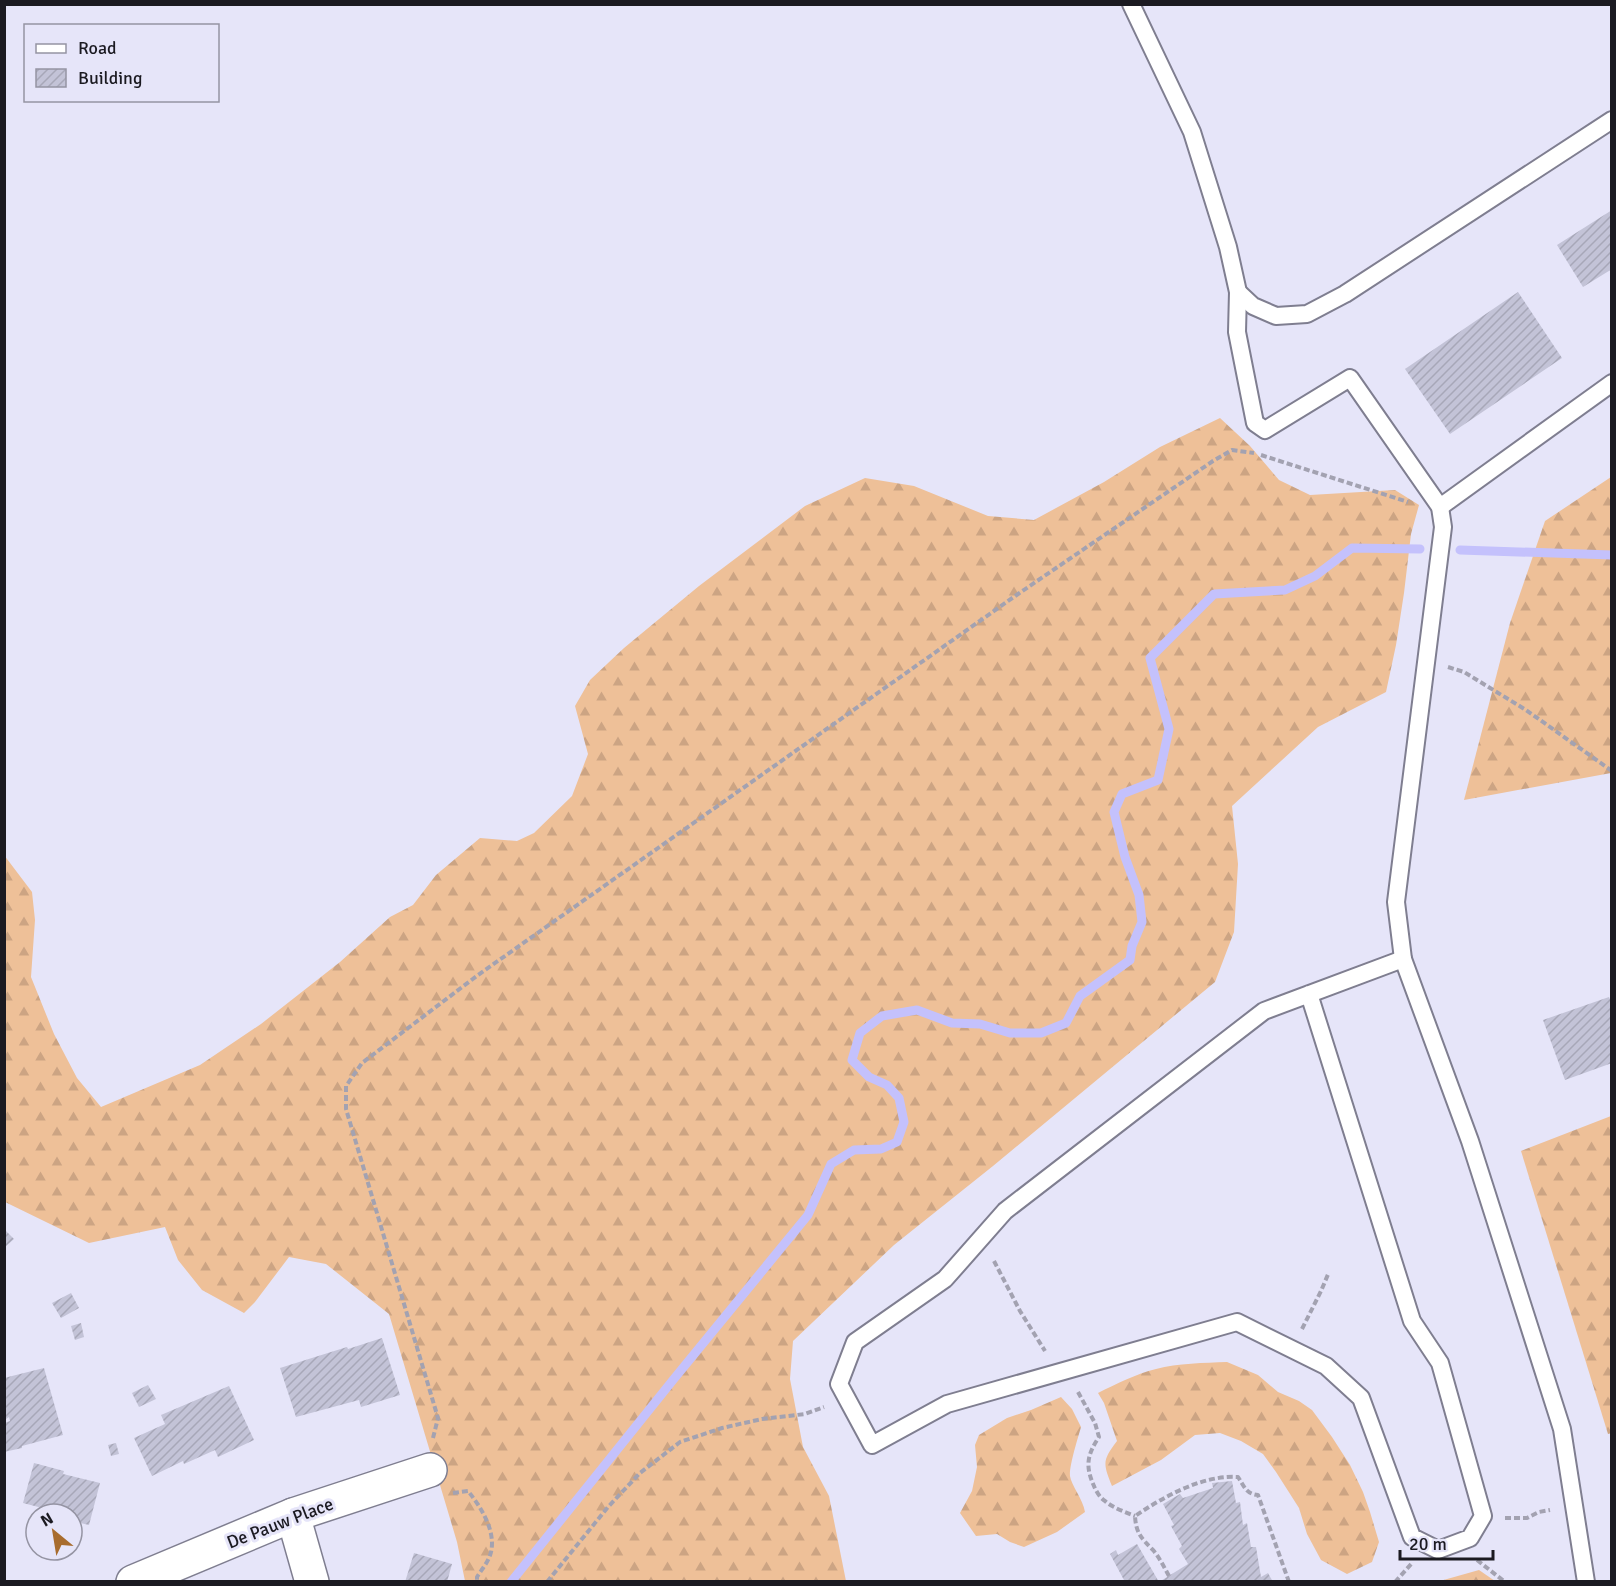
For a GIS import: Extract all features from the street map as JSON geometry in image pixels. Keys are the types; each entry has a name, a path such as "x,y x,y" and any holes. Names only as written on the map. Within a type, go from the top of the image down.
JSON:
{"street":[{"name":"De Pauw Place","path":"133,1581 293,1515 439,1482"},
{"path":"293,1515 312,1581"}],"lane":[{"path":"1131,4 1192,132 1228,247 1238,292 1237,333 1255,423 1265,430 1350,378 1440,507 1443,527 1396,902 1404,959 1470,1141 1562,1429 1586,1581"},
{"path":"1238,292 1253,306 1276,316 1307,314 1345,294 1611,120"},
{"path":"1440,507 1611,383"},
{"path":"1309,994 1412,1321 1440,1363 1484,1516 1470,1538 1438,1551 1412,1537 1361,1398 1326,1366 1237,1322 946,1404 872,1444 839,1384 855,1342 945,1279 1005,1211 1264,1011 1309,994 1404,959"}],"path":[{"path":"477,1581 490,1555 493,1538 483,1515 468,1491 439,1482 429,1450 438,1418 346,1109 346,1086 362,1063 478,975 999,608 1232,450 1249,452 1428,509 1440,507"},
{"path":"1427,658 1464,672 1526,710 1611,771"},
{"path":"547,1581 640,1473 680,1442 722,1428 762,1419 805,1414 847,1399"},
{"path":"1169,1576 1154,1551 1140,1537 1135,1526 1135,1516 1152,1504 1192,1485 1227,1476 1238,1477 1244,1489 1258,1496 1288,1581"},
{"path":"1484,1516 1527,1518 1539,1512 1551,1510 1576,1516"},
{"path":"1463,1540 1474,1558 1505,1581"}],"green space":[{"path":"1220,418 1250,446 1279,480 1310,495 1395,490 1419,505 1411,534 1396,645 1386,692 1318,727 1232,806 1238,864 1234,932 1215,982 894,1245 793,1341 790,1379 803,1447 829,1496 846,1581 465,1581 457,1542 389,1314 326,1264 289,1257 244,1313 202,1290 178,1260 165,1227 89,1243 5,1202 4,855 32,892 35,920 31,977 54,1034 77,1078 101,1107 200,1065 261,1024 340,962 390,917 413,905 436,875 480,838 517,841 534,833 572,796 588,754 575,706 590,680 624,648 699,586 805,506 865,478 914,486 988,516 1034,520 1104,482 1160,447"},
{"path":"1611,477 1611,773 1464,800 1510,623 1545,521"},
{"path":"1611,1116 1612,1433 1608,1434 1521,1151"},
{"path":"1227,1362 1258,1375 1278,1392 1299,1401 1312,1410 1332,1437 1350,1465 1370,1512 1379,1542 1372,1562 1347,1574 1321,1560 1307,1534 1299,1508 1263,1454 1241,1441 1220,1433 1195,1435 1161,1460 1112,1486 1107,1472 1106,1458 1117,1441 1104,1403 1098,1393 1134,1376 1164,1367"},
{"path":"1061,1397 1072,1409 1081,1427 1070,1476 1085,1512 1057,1532 1024,1547 997,1534 976,1536 960,1513 972,1491 977,1467 975,1445 979,1435 1007,1418"},
{"path":"1479,1570 1495,1581 1440,1581"}],"building":[{"path":"1612,210 1612,269 1583,287 1557,245"},
{"path":"1518,292 1562,358 1450,434 1405,369"},
{"path":"1609,997 1612,1004 1612,1063 1565,1080 1543,1020"},
{"path":"4,1229 14,1239 4,1248"},
{"path":"71,1293 79,1308 61,1318 52,1303"},
{"path":"81,1323 84,1337 75,1340 71,1326"},
{"path":"382,1338 400,1395 361,1407 359,1400 296,1417 280,1368"},
{"path":"44,1368 63,1435 4,1452 4,1423 10,1421 9,1417 6,1419 4,1415 4,1378"},
{"path":"148,1385 156,1399 139,1407 132,1393"},
{"path":"229,1386 254,1440 218,1457 215,1450 184,1464 183,1461 152,1476 134,1438 165,1424 161,1415"},
{"path":"116,1443 119,1454 111,1456 108,1445"},
{"path":"34,1463 64,1471 63,1474 100,1483 89,1525 84,1524 84,1502 23,1503"},
{"path":"1232,1481 1236,1503 1240,1502 1243,1525 1247,1523 1251,1547 1256,1547 1261,1577 1268,1573 1273,1582 1159,1582 1188,1564 1179,1549 1182,1546 1163,1504 1180,1494 1183,1498 1213,1488 1212,1483"},
{"path":"1137,1544 1159,1582 1125,1582 1110,1554 1116,1550 1118,1555"},
{"path":"414,1553 452,1564 447,1582 405,1582"}],"waterway":[{"path":"511,1582 808,1215 831,1164 854,1150 881,1149 897,1142 904,1122 899,1098 887,1085 869,1077 852,1060 860,1033 882,1016 917,1010 952,1023 980,1024 1010,1033 1041,1033 1066,1023 1080,996 1130,960 1132,946 1142,922 1139,895 1125,857 1114,812 1122,794 1158,780 1169,729 1150,658 1214,594 1285,590 1315,576 1352,548 1420,549"},
{"path":"1460,550 1612,555"}]}
